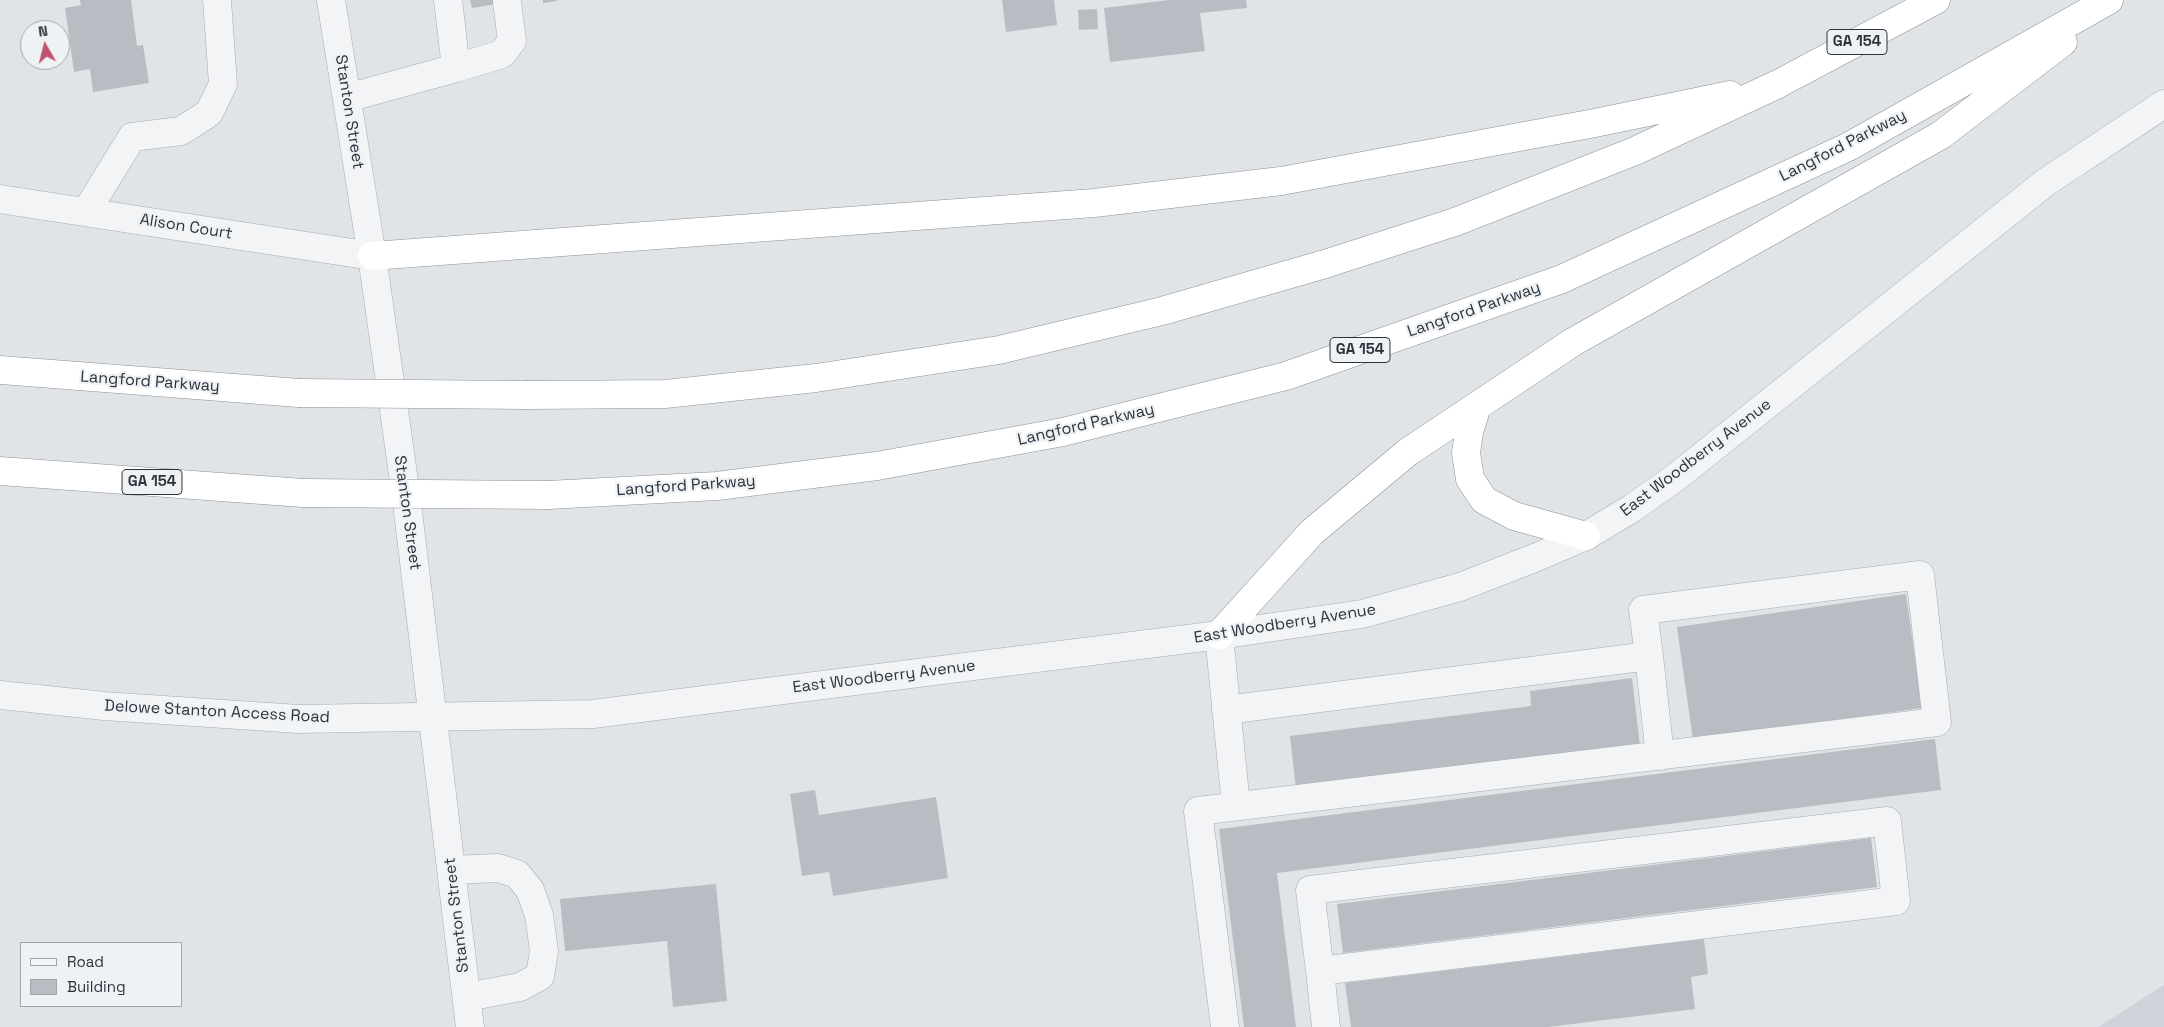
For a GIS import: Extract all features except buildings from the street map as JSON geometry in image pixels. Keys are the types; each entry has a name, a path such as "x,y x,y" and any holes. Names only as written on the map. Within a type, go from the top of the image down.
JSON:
{"highway":[{"name":"GA 154","path":"1778,84 1936,0"},
{"name":"Langford Parkway","path":"0,471 303,493 548,495 716,486 878,466 1063,432 1286,376 1562,279 1848,146 2109,0"},
{"path":"1219,635 1312,532 1408,452 1573,342 1941,135 2118,0"},
{"path":"372,256 1094,203 1281,181 1586,125 1778,84"},
{"name":"Langford Parkway","path":"0,370 299,394 665,394 816,378 999,350 1162,311 1325,264 1455,222 1635,151 1778,84"},
{"path":"1477,406 1469,432 1466,453 1470,480 1484,500 1514,516 1586,536"}],"street":[{"path":"86,212 132,137 181,131 209,113 223,84 217,0"},
{"name":"Stanton Street","path":"331,0 372,256 406,495 470,1027"},
{"path":"448,0 456,68"},
{"path":"347,98 502,54 512,41 507,2"},
{"name":"East Woodberry Avenue","path":"434,718 593,714 1219,635 1362,614 1460,588 1586,536 1631,509 1676,478 2046,182 2164,104"},
{"name":"Alison Court","path":"0,199 372,256"},
{"path":"1225,1027 1198,811 1660,756 1937,722 1920,575 1643,610 1660,756"},
{"path":"1219,635 1236,806"},
{"path":"1226,710 1649,656"},
{"name":"Delowe Stanton Access Road","path":"0,695 104,706 298,719 434,718"},
{"path":"1320,971 1896,901 1886,821 1310,890 1326,1027"},
{"path":"452,870 498,868 517,874 530,890 539,915 544,950 540,976 520,987 467,997"}],"shaded area":[{"path":"2164,985 2164,1027 2098,1027"}]}
